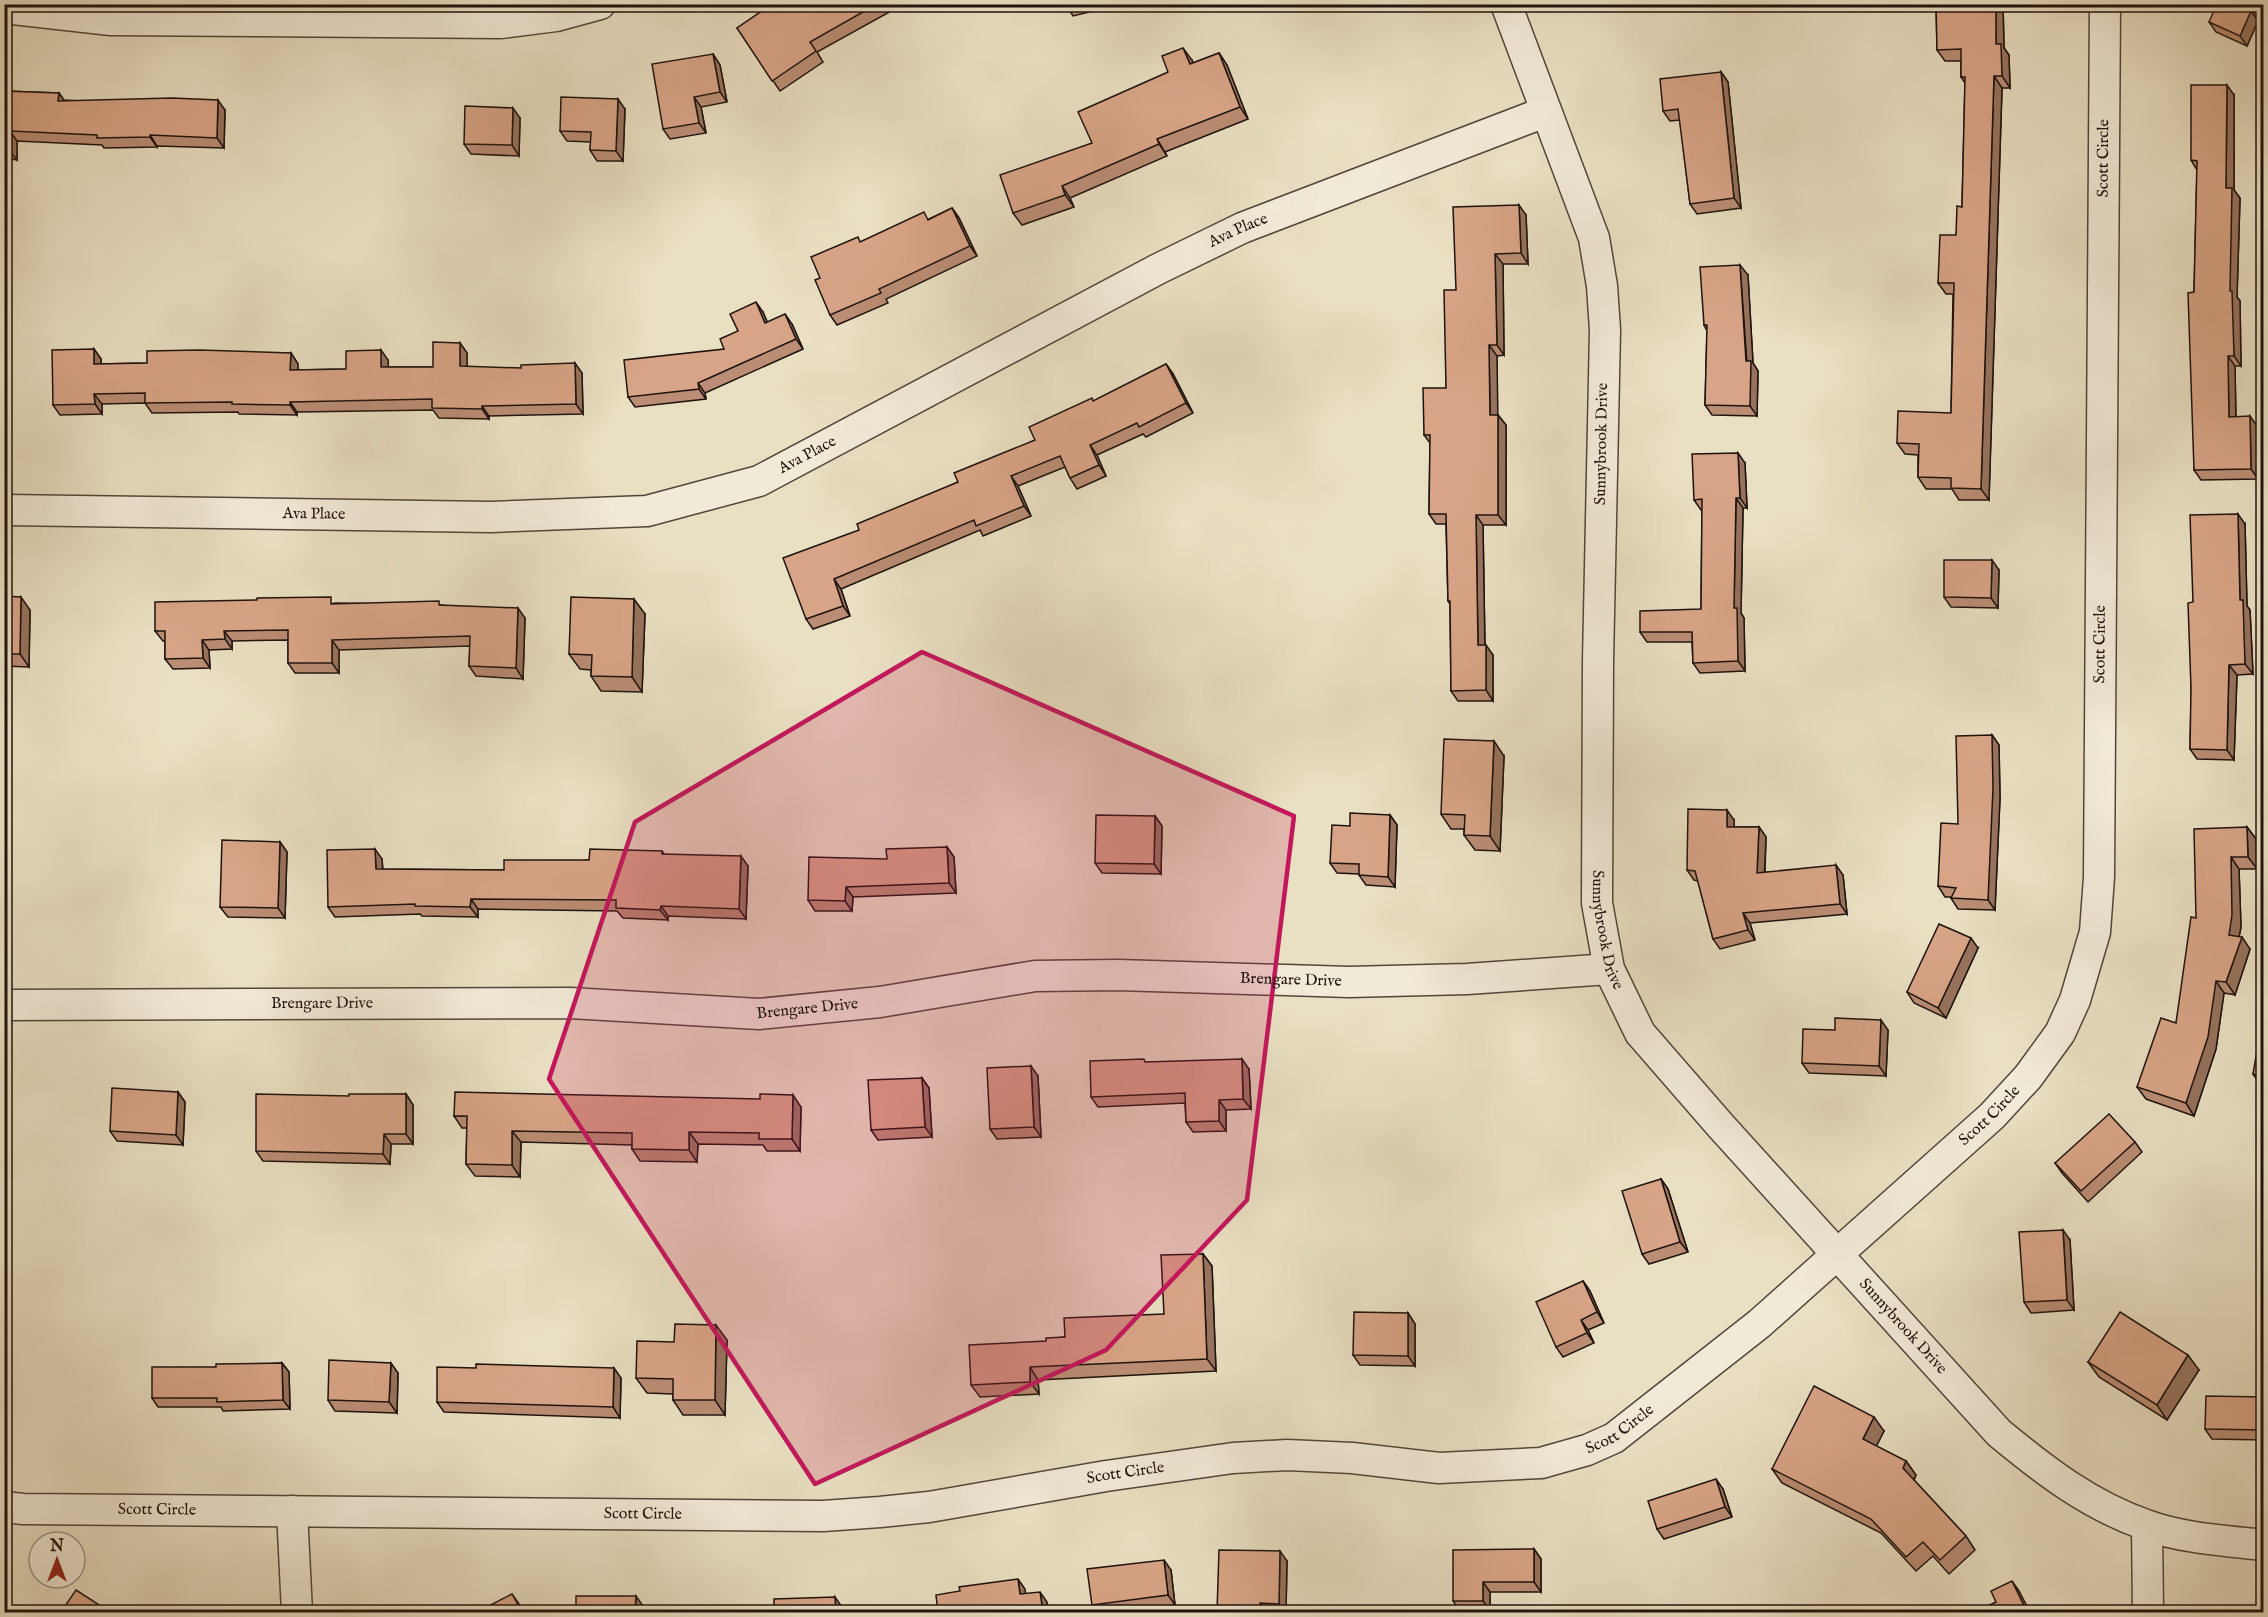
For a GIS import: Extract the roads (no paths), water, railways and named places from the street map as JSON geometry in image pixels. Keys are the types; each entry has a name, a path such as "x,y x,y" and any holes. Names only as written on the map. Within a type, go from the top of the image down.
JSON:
{"street":[{"path":"4,8 111,20 501,23 555,16 600,4"},
{"name":"Sunnybrook Drive","path":"1506,4 1594,238 1602,286 1605,330 1598,662 1597,903 1609,969 1640,1033 1720,1125 1999,1433 2050,1475 2100,1505 2147,1526 2202,1538 2264,1545"},
{"name":"Scott Circle","path":"4,1507 23,1509 823,1515 929,1507 1106,1476 1233,1458 1287,1455 1352,1458 1439,1468 1541,1463 1587,1450 1614,1438 1759,1324 1992,1116 2028,1077 2060,1033 2075,1000 2095,932 2100,866 2105,4"},
{"name":"Ava Place","path":"4,510 490,517 647,511 702,497 759,481 1158,268 1242,228 1545,112"},
{"name":"Brengare Drive","path":"4,1005 570,1003 759,1014 880,1002 1035,976 1130,976 1349,982 1467,979 1609,969"},
{"path":"292,1511 297,1612"},
{"path":"2147,1526 2148,1612"}]}
